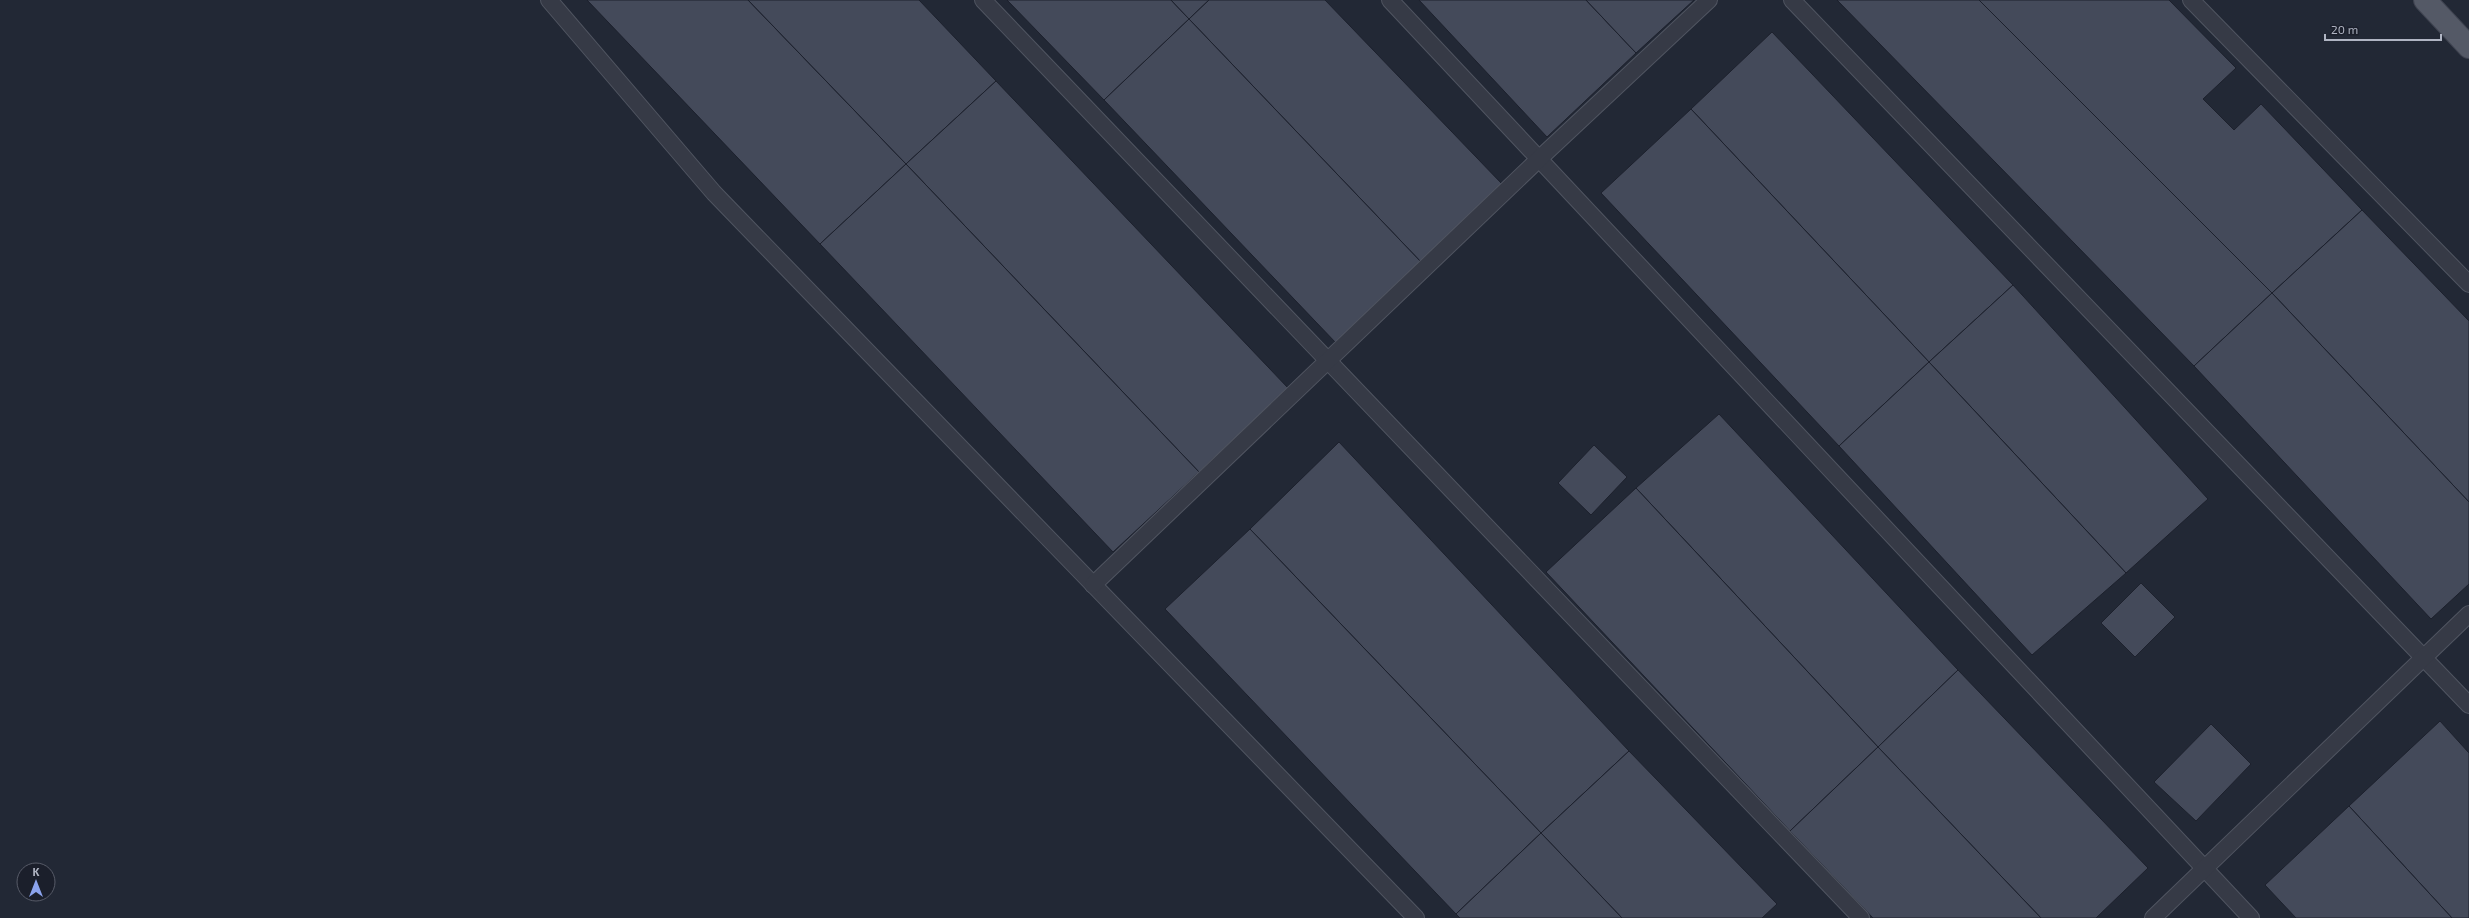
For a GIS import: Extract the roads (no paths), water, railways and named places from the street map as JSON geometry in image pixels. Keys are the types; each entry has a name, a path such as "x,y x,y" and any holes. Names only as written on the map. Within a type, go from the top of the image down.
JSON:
{"main road":[{"path":"2425,0 2469,47"}],"lane":[{"path":"549,0 714,193 1416,918"},
{"path":"983,0 1861,918"},
{"path":"1390,0 1540,158 2251,918"},
{"path":"1093,585 1540,158 1709,0"},
{"path":"1792,0 2469,705"},
{"path":"2191,0 2469,284"},
{"path":"2153,918 2469,614"}]}
